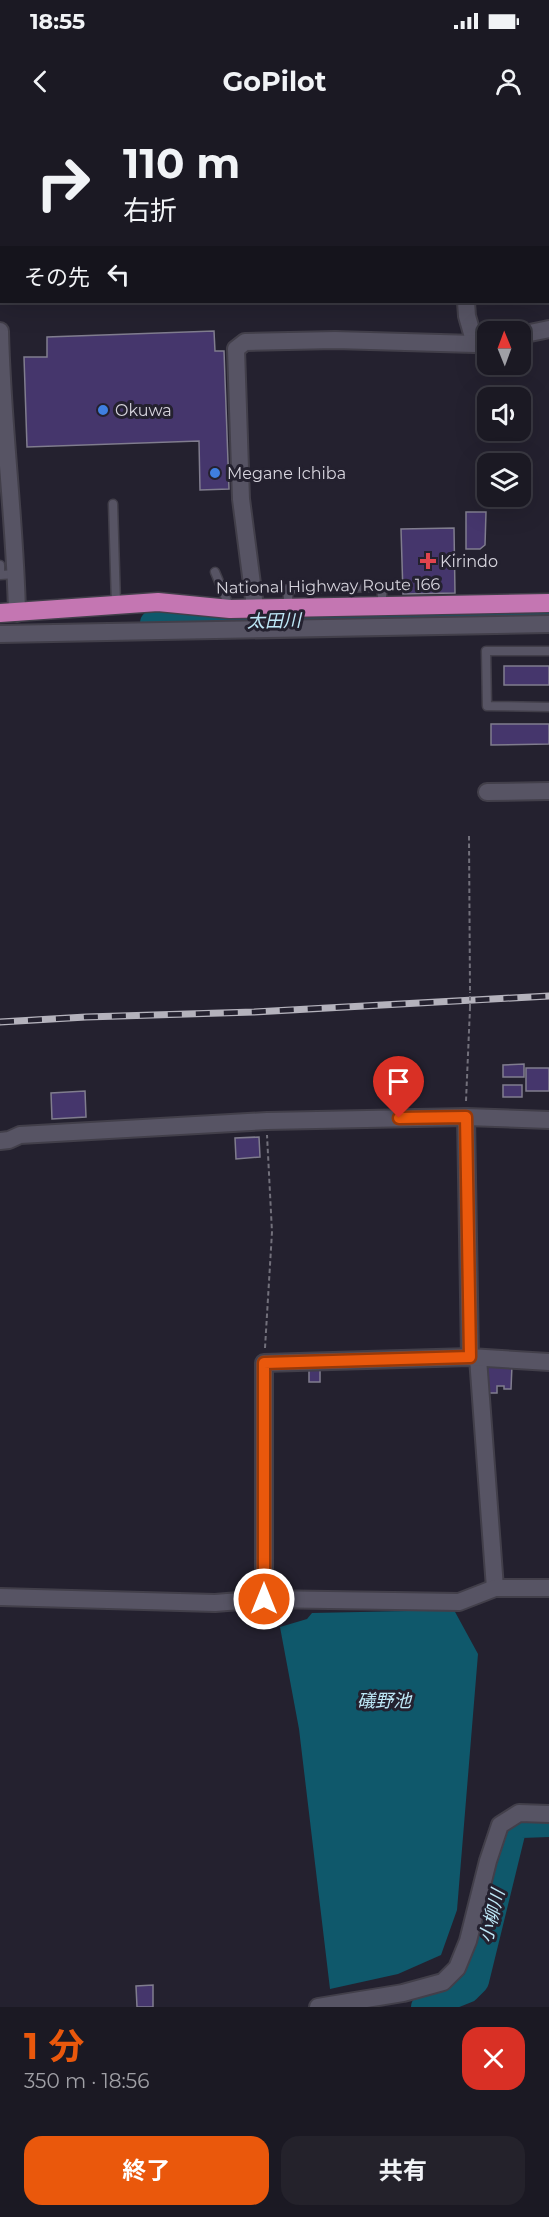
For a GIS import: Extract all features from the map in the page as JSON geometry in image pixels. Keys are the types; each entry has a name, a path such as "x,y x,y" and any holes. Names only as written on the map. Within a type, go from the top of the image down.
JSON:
{"highway":[{"name":"National Highway Route 166","path":"8,613 158,602 230,609 288,607 382,596 549,603"}],"street":[{"path":"466,303 467,316 477,335"},
{"path":"531,333 549,329"},
{"path":"0,331 2,392 16,574 8,613"},
{"path":"255,607 241,499 236,349 245,342 256,341 477,342"},
{"path":"0,634 549,624"},
{"path":"487,792 549,791"},
{"path":"0,1141 20,1135 267,1120 466,1117 549,1120"},
{"path":"466,1117 474,1358 495,1588"},
{"path":"264,1599 264,1363 474,1358 549,1362"},
{"path":"0,1597 215,1602 264,1599 459,1602 495,1588 549,1588"},
{"path":"318,2007 380,1997 443,1982 457,1968 468,1941 488,1861 500,1825 519,1813 549,1815"}],"lane":[{"path":"113,504 116,604"},
{"path":"0,565 0,575 16,574"},
{"path":"215,572 230,609"},
{"path":"549,651 486,651 487,706 549,707"}],"path":[{"path":"466,1117 470,1008 469,836"},
{"path":"264,1363 272,1232 267,1120"}],"water":[{"name":"礒野池","path":"454,1610 478,1654 457,1910 441,1955 398,1974 330,1989 299,1729 280,1627 307,1619 312,1613"}],"building":[{"path":"214,331 215,351 224,351 229,489 200,490 199,441 27,447 24,357 47,357 47,337"},
{"path":"466,512 486,512 485,545 480,549 466,549"},
{"name":"Kirindo","path":"454,528 455,593 403,594 401,529"},
{"path":"504,666 549,666 549,685 504,685"},
{"path":"491,724 549,724 549,744 491,745"},
{"path":"524,1064 524,1077 503,1077 503,1065"},
{"path":"526,1068 549,1068 549,1091 526,1091"},
{"path":"503,1085 522,1085 522,1097 503,1097"},
{"path":"85,1091 86,1117 52,1119 51,1093"},
{"path":"259,1137 260,1157 236,1159 235,1138"},
{"path":"309,1365 320,1365 320,1382 309,1382"},
{"path":"485,1365 512,1365 511,1389 497,1386 497,1393 487,1393"},
{"path":"153,1985 153,2007 137,2007 136,1986"}],"waterway":[{"name":"太田川","path":"153,623 549,615"},
{"name":"小柳川","path":"424,2007 467,1990 476,1981 513,1830 521,1825 549,1824"}],"railway":[{"path":"0,1022 254,1012 549,996"}],"place":[{"name":"Okuwa","path":"103,410"},
{"name":"Megane Ichiba","path":"215,473"},
{"name":"Kirindo","path":"428,561"}],"route":[{"path":"264,1599 264,1363 470,1357 466,1117 399,1118"}]}
